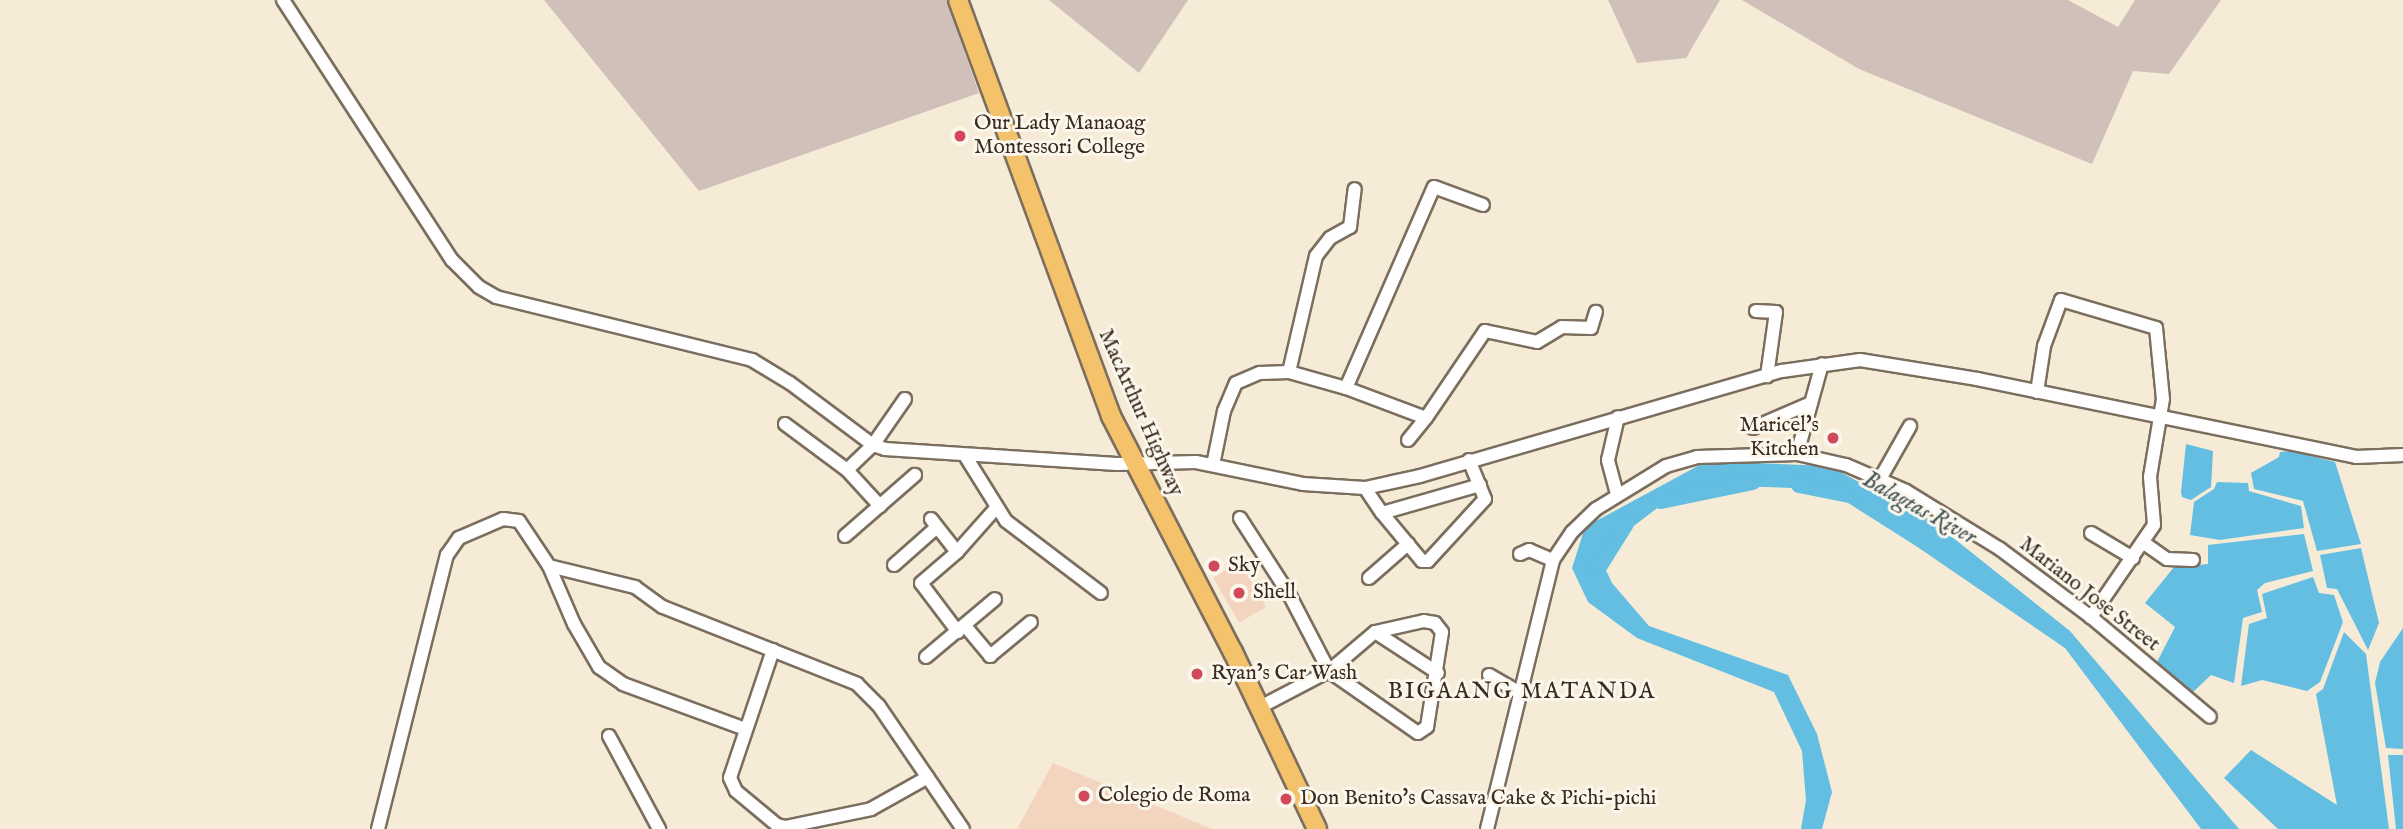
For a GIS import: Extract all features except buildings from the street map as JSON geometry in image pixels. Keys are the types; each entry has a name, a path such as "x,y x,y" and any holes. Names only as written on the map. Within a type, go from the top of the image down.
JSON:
{"highway":[{"name":"MacArthur Highway","path":"958,0 1087,354 1133,464 1260,707 1317,829"}],"street":[{"path":"283,0 452,260 479,287 496,297 752,360 790,383 873,445 906,453 1133,464 1182,461 1303,484 1365,488 1767,376 1822,364 1884,362 2356,457 2403,454"},
{"path":"1346,388 1434,187 1483,205"},
{"path":"1289,372 1316,256 1330,238 1350,227 1355,189"},
{"path":"2038,392 2048,330 2057,304 2066,299 2152,324 2163,399 2150,477 2154,525 2091,617"},
{"path":"1756,311 1776,312 1767,376"},
{"path":"1408,440 1485,331 1537,342 1562,327 1591,328 1596,312"},
{"path":"1797,454 1822,364"},
{"path":"1213,466 1231,388 1260,373 1289,372 1346,388 1426,418"},
{"path":"847,470 873,445 905,399"},
{"path":"1753,428 1811,403"},
{"path":"1617,495 1608,460 1618,417"},
{"path":"785,424 847,470 880,506"},
{"path":"1880,479 1910,426"},
{"name":"Mariano Jose Street","path":"1487,829 1522,694 1542,589 1553,560 1583,520 1617,495 1690,459 1797,454 1846,465 1880,479 1975,531 2091,617 2210,717"},
{"path":"966,457 996,508 1018,532 1101,593"},
{"path":"1365,488 1422,561 1428,561 1485,499 1469,460"},
{"path":"845,536 915,475"},
{"path":"1382,513 1480,485"},
{"path":"996,508 957,552 920,583 962,630 990,656 1031,622"},
{"path":"1241,518 1301,614 1329,671 1339,681 1423,733 1438,673 1442,632 1435,624 1415,622 1375,632 1329,671 1260,707"},
{"path":"378,829 451,547 484,525 513,519 549,566 574,624 599,667 623,684 745,729"},
{"path":"894,565 934,523 957,552"},
{"path":"2091,533 2133,558"},
{"path":"2144,543 2174,561 2193,560"},
{"path":"1369,578 1408,544"},
{"path":"1520,554 1529,551 1553,560"},
{"path":"549,566 635,587 663,607 773,650 867,691 963,829"},
{"path":"926,657 962,630 995,599"},
{"path":"1375,632 1438,673"},
{"path":"773,650 731,771 736,791 785,827 839,823 885,804 928,777"},
{"path":"1489,676 1522,694"},
{"path":"610,736 659,829"}],"shaded area":[{"path":"544,0 946,0 979,93 699,191"},
{"path":"1049,0 1188,0 1139,73"},
{"path":"1608,0 1720,0 1686,58 1637,63"},
{"path":"1742,0 2068,0 2118,27 2135,0 2221,0 2169,74 2133,71 2092,164 1859,69"},
{"name":"Shell","path":"1240,562 1266,607 1239,623 1213,578"},
{"name":"Colegio de Roma","path":"1053,763 1212,829 1017,829"}],"water":[{"path":"2186,444 2213,451 2211,487 2191,500 2182,497 2181,492"},
{"path":"2291,451 2335,462 2361,544 2317,551 2303,501 2254,489 2251,473 2279,457 2280,452"},
{"path":"1707,461 1829,466 1932,521 2070,631 2239,829 2201,829 2065,648 1916,546 1826,489 1707,485 1660,506 1610,544 1604,566 1612,583 1649,626 1788,675 1817,734 1832,792 1822,829 1801,829 1806,800 1802,751 1774,692 1637,638 1588,602 1572,568 1585,527"},
{"path":"2217,482 2248,483 2249,491 2301,506 2304,528 2220,540 2190,535 2194,502 2214,489"},
{"path":"2304,534 2313,571 2265,583 2257,590 2262,612 2243,618 2234,683 2211,675 2192,693 2157,662 2175,627 2145,603 2174,567 2208,564 2208,545"},
{"path":"2361,548 2379,623 2368,650 2337,589 2327,588 2320,555"},
{"path":"2313,577 2319,593 2334,595 2343,622 2320,682 2307,691 2262,680 2241,686 2249,624 2267,618 2262,594"},
{"path":"2403,628 2403,749 2386,748 2375,683 2380,662"},
{"path":"2344,632 2366,654 2389,829 2278,829 2224,778 2251,750 2337,805 2316,694 2323,689"},
{"path":"2388,755 2403,755 2403,829 2396,829"}],"waterway":[{"name":"Balagtas River","path":"1661,501 1753,482"},
{"name":"Balagtas River","path":"1799,485 1849,495"},
{"name":"Balagtas River","path":"1599,567 1626,524"}],"place":[{"name":"Our Lady Manaoag Montessori College","path":"960,136"},
{"name":"Maricel's Kitchen","path":"1833,438"},
{"name":"Sky","path":"1214,566"},
{"name":"Shell","path":"1239,593"},
{"name":"Ryan’s Car Wash","path":"1197,674"},
{"name":"Colegio de Roma","path":"1084,796"},
{"name":"Don Benito's Cassava Cake & Pichi-pichi","path":"1286,799"}],"district":[{"name":"BIGAANG MATANDA","path":"1522,692"}]}
